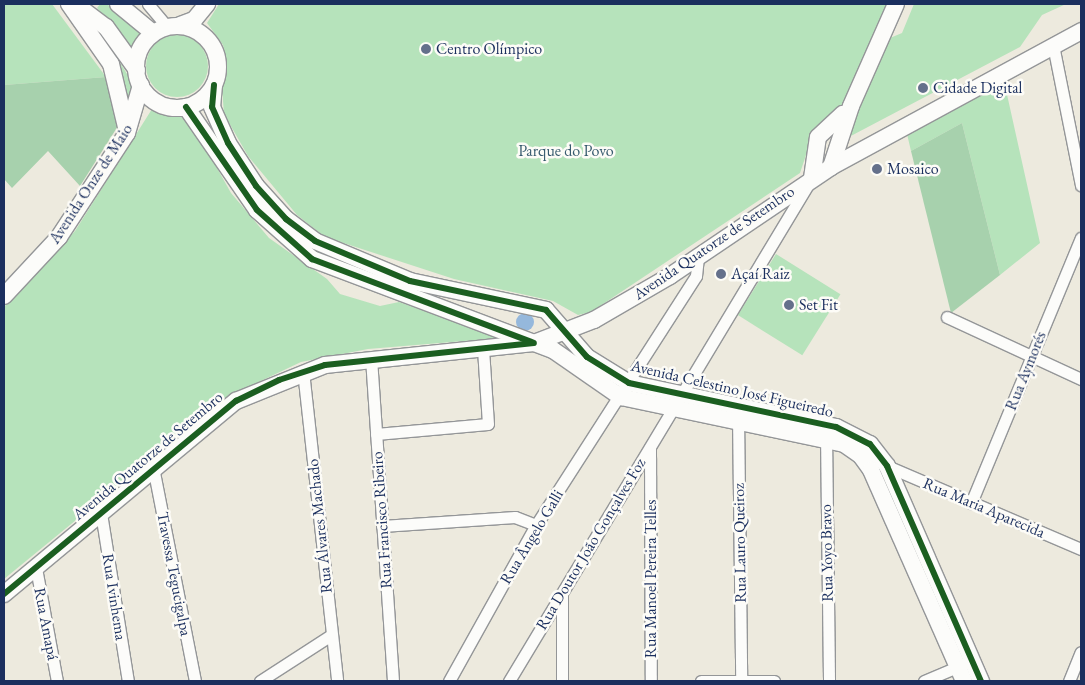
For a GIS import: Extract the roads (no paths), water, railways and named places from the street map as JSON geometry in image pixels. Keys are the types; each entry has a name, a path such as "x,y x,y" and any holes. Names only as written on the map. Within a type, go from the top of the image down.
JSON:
{"street":[{"path":"75,4 106,27 156,102 186,107 197,103 214,85 218,71 210,42 167,28 118,4"},
{"path":"75,4 111,64 127,133"},
{"path":"148,4 167,28"},
{"path":"139,78 142,46 167,28 194,20 207,4"},
{"path":"829,168 847,110 896,4"},
{"name":"Avenida Quatorze de Setembro","path":"4,594 153,467 236,401 303,371 371,358 534,343 567,332 611,310 698,256 829,168 1081,31"},
{"path":"1053,45 1081,184"},
{"name":"Avenida Onze de Maio","path":"4,296 59,237 127,133 139,78"},
{"name":"Avenida Celestino José Figueiredo","path":"214,85 212,106 233,150 280,213 315,241 410,281 546,310 588,357 625,390"},
{"name":"Avenida Celestino José Figueiredo","path":"186,107 257,210 312,259 553,350 625,390 826,433 854,432 870,444 887,466 965,669"},
{"path":"812,178 818,137 847,110"},
{"name":"Rua Doutor João Gonçalves Foz","path":"508,681 679,401 812,178"},
{"name":"Rua Aymorés","path":"972,503 1081,238"},
{"name":"Rua Ângelo Galli","path":"449,681 536,524 625,390 696,276 698,256"},
{"path":"947,318 1081,379"},
{"path":"376,434 488,424 483,349"},
{"name":"Rua Francisco Ribeiro","path":"371,358 393,681"},
{"name":"Rua Álvares Machado","path":"303,371 337,681"},
{"name":"Rua Lauro Queiroz","path":"738,414 741,679"},
{"name":"Avenida Celestino José Figueiredo","path":"826,433 844,444 871,470 965,669 981,681"},
{"name":"Rua Yoyo Bravo","path":"826,433 828,681"},
{"name":"Rua Manoel Pereira Telles","path":"650,448 652,681"},
{"name":"Rua Maria Aparecida","path":"887,466 1081,549"},
{"name":"Travessa Tegucigalpa","path":"153,467 195,681"},
{"name":"Rua Ivinhema","path":"100,513 128,681"},
{"path":"382,526 514,517 536,524"},
{"name":"Rua Amapá","path":"36,568 57,681"},
{"path":"562,593 562,681"},
{"path":"260,681 332,634"},
{"path":"1069,681 1081,652"},
{"path":"924,681 965,669"},
{"path":"701,681 741,679 774,681"}],"water":[{"path":"521,313 529,313 534,318 532,329 521,331 516,326 516,318"}],"place":[{"name":"Centro Olímpico","path":"426,49"},
{"name":"Cidade Digital","path":"923,88"},
{"name":"Mosaico","path":"877,169"},
{"name":"Açaí Raiz","path":"721,274"},
{"name":"Set Fit","path":"789,305"}],"park label":[{"name":"Parque do Povo","path":"566,151"}]}
